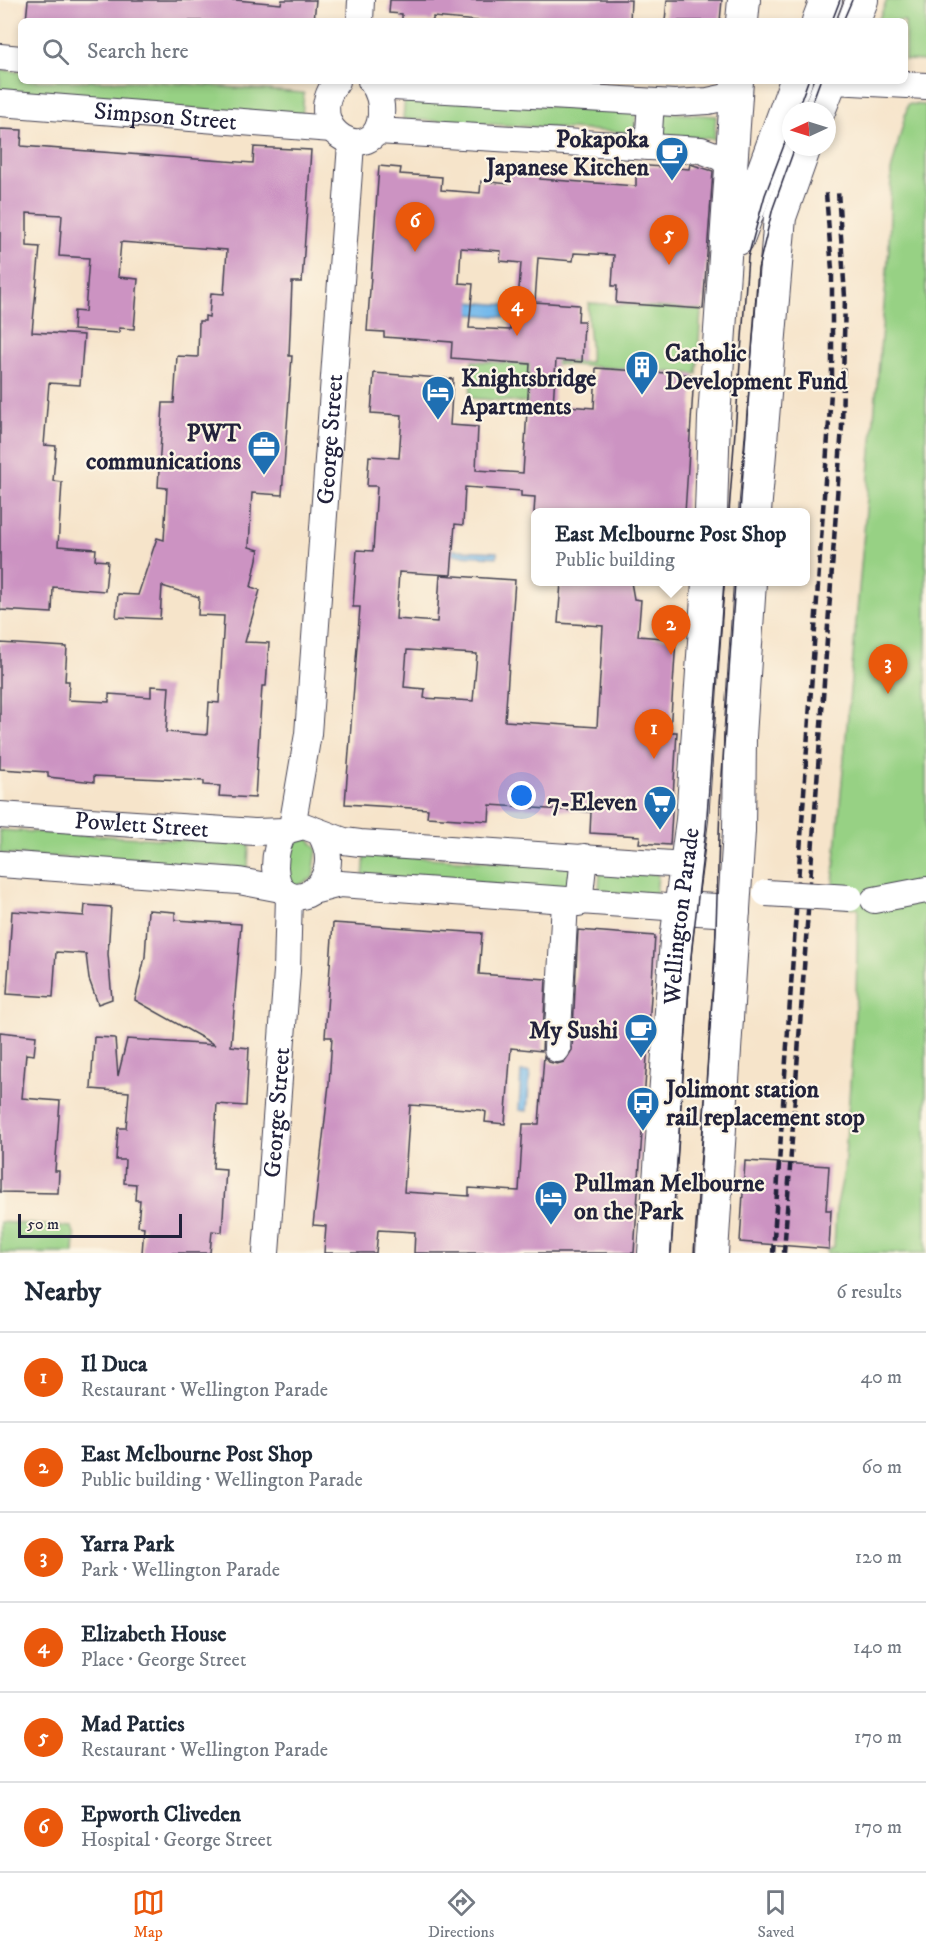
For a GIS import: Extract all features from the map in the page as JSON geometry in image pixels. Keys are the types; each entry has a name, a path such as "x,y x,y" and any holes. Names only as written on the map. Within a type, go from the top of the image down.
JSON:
{"main road":[{"path":"742,18 744,0"},
{"path":"819,18 825,0"},
{"path":"855,18 862,0"},
{"path":"723,304 744,219 795,84"},
{"path":"823,102 832,84"},
{"path":"711,508 714,418 737,88"},
{"path":"755,508 780,217 802,156"},
{"name":"Wellington Parade","path":"654,1253 680,908 692,820 708,586"},
{"name":"Wellington Parade","path":"712,1253 748,891 740,809 739,751 750,586"},
{"path":"705,637 746,640"},
{"name":"Powlett Street","path":"686,865 748,891"},
{"name":"Powlett Street","path":"680,908 748,891"}],"street":[{"path":"360,18 361,0"},
{"path":"0,57 18,59"},
{"name":"George Street","path":"302,830 341,136 326,106 328,92 335,84"},
{"path":"341,136 370,138 377,130 381,107 373,84"},
{"path":"388,84 692,103 737,88"},
{"path":"889,84 926,86"},
{"path":"648,147 651,102"},
{"name":"Simpson Street","path":"0,103 341,136"},
{"path":"377,130 710,152 720,156 732,168"},
{"name":"Powlett Street","path":"0,815 255,832 302,830 360,843 686,865"},
{"path":"302,830 326,846 327,863 324,879 299,892 276,875 275,860 302,830"},
{"path":"556,1049 572,902 584,857"},
{"name":"Powlett Street","path":"0,864 239,881 299,892 340,884 680,908"},
{"path":"748,891 862,899 926,890"},
{"name":"George Street","path":"266,1253 288,971 299,892"}],"green space":[{"path":"887,0 926,0 926,61 908,60 908,18 879,18"},
{"path":"0,70 18,72 18,84 185,84 304,93 302,117 0,95"},
{"path":"405,97 636,111 635,133 403,119"},
{"path":"908,104 926,105 926,1253 827,1253 827,1249 834,1247 836,1209 844,1171 856,997 858,908 831,906 889,248 891,171"},
{"path":"659,112 716,116 714,139 657,135"},
{"path":"589,303 701,310 697,374 544,363 544,361 590,362"},
{"path":"472,361 529,364 533,368 531,403 470,398"},
{"path":"0,830 249,844 248,868 0,854"},
{"path":"306,835 317,849 313,878 293,888 282,860 287,843"},
{"path":"365,854 571,867 570,891 363,878"},
{"path":"600,870 658,874 656,896 599,892"},
{"path":"0,1222 72,1227 75,1237 74,1253 0,1253"}],"water":[{"path":"468,302 506,305 505,317 467,314"},
{"path":"435,549 497,552 497,557 436,554"},
{"path":"521,1072 530,1072 527,1111 519,1110"}],"building":[{"path":"28,0 236,0 281,4 282,0 316,0 314,18 26,18"},
{"path":"390,0 631,0 630,18 402,18 402,14 389,13"},
{"path":"667,0 722,0 720,18 665,18"},
{"path":"0,129 22,130 21,146 253,163 254,147 311,150 302,282 292,282 289,356 292,356 282,495 252,493 249,547 259,550 251,587 260,590 245,642 269,643 266,686 262,686 255,798 219,796 220,786 204,785 204,781 94,776 94,782 48,777 48,772 0,769 0,643 67,647 65,681 69,681 68,700 109,702 109,694 151,697 151,686 169,687 166,732 207,735 209,702 219,703 224,616 198,615 199,597 162,586 160,619 116,617 118,594 138,595 157,538 164,540 167,488 158,487 163,403 174,403 177,356 198,357 199,321 205,321 205,316 209,317 211,293 224,294 227,250 121,242 118,277 138,279 134,329 119,328 119,333 73,330 74,311 85,312 89,258 59,256 62,215 27,213 27,246 40,247 32,332 84,335 80,385 49,383 44,445 56,446 53,481 62,482 58,546 96,549 95,560 108,561 105,591 53,587 52,613 0,610"},
{"path":"690,164 713,171 703,309 616,303 617,286 612,286 614,255 574,253 573,261 538,258 535,302 579,305 578,321 584,321 582,362 556,360 553,405 594,408 596,368 694,375 685,508 534,508 535,497 521,496 521,491 465,487 463,525 455,524 451,575 399,572 396,619 437,622 440,575 515,580 505,721 597,727 603,626 558,623 561,586 632,586 634,599 641,600 638,636 676,639 670,732 677,732 670,845 639,843 640,836 590,833 591,812 490,805 489,821 427,817 428,809 345,804 360,607 353,607 357,550 373,551 377,486 367,486 369,456 399,458 402,415 371,413 374,373 453,379 450,425 478,427 476,470 523,473 530,364 451,358 452,342 384,337 384,332 367,331 379,166 401,168 400,174 442,177 441,190 480,193 481,181 509,184 510,166 541,168 540,179 636,186 636,165 689,169","holes":["461,248 501,251 500,261 521,263 518,301 512,304 510,330 469,328 473,284 459,283","407,650 477,654 473,701 424,698 425,689 404,687"]},
{"path":"85,905 111,907 108,954 112,999 98,1004 89,979 86,954 56,952 53,997 7,994 12,911 84,916"},
{"path":"148,910 175,912 175,920 241,924 231,1046 249,1048 246,1106 217,1104 213,1168 226,1169 222,1232 212,1231 210,1253 142,1253 144,1227 138,1226 140,1200 135,1200 136,1184 124,1183 125,1160 116,1160 118,1128 126,1128 129,1092 91,1089 94,1037 115,1038 118,1076 127,1039 215,1045 135,1000 145,957"},
{"path":"333,923 482,933 479,974 546,979 542,1051 511,1048 505,1124 485,1122 486,1112 481,1110 410,1105 404,1192 469,1196 469,1188 519,1191 523,1124 539,1124 544,1056 549,1062 557,1064 564,1062 572,1050 578,930 655,936 634,1253 414,1253 415,1232 378,1230 376,1253 324,1253 326,1226 313,1225 329,1084 332,1037 325,1037"},
{"path":"0,1032 36,1036 34,1055 26,1054 22,1098 60,1101 55,1171 59,1171 58,1193 0,1192"},
{"path":"745,1161 829,1166 826,1210 831,1210 829,1249 740,1242"}],"tram line":[{"path":"833,18 840,0"},
{"path":"844,18 852,0"},
{"path":"800,102 807,84"},
{"path":"812,102 819,84"},
{"path":"729,508 748,257 765,195 782,151"},
{"path":"740,508 758,269 773,208 792,156"},
{"path":"671,1253 691,956 706,829 724,586"},
{"path":"694,1253 715,958 720,805 735,586"}],"railway":[{"path":"784,1253 842,426 845,297 838,191"},
{"path":"773,1253 832,377 832,270 826,193"}],"place":[{"name":"Pokapoka Japanese Kitchen","path":"672,182"},
{"name":"Epworth Cliveden","path":"415,252"},
{"name":"Mad Patties","path":"669,265"},
{"name":"Elizabeth House","path":"517,336"},
{"name":"Catholic Development Fund","path":"642,396"},
{"name":"Knightsbridge Apartments","path":"438,421"},
{"name":"PWT communications","path":"264,476"},
{"name":"East Melbourne Post Shop","path":"671,655"},
{"name":"Yarra Park","path":"888,694"},
{"name":"Il Duca","path":"654,759"},
{"name":"7-Eleven","path":"660,831"},
{"name":"My Sushi","path":"641,1059"},
{"name":"Jolimont station rail replacement stop","path":"643,1132"},
{"name":"Pullman Melbourne on the Park","path":"551,1226"}]}
